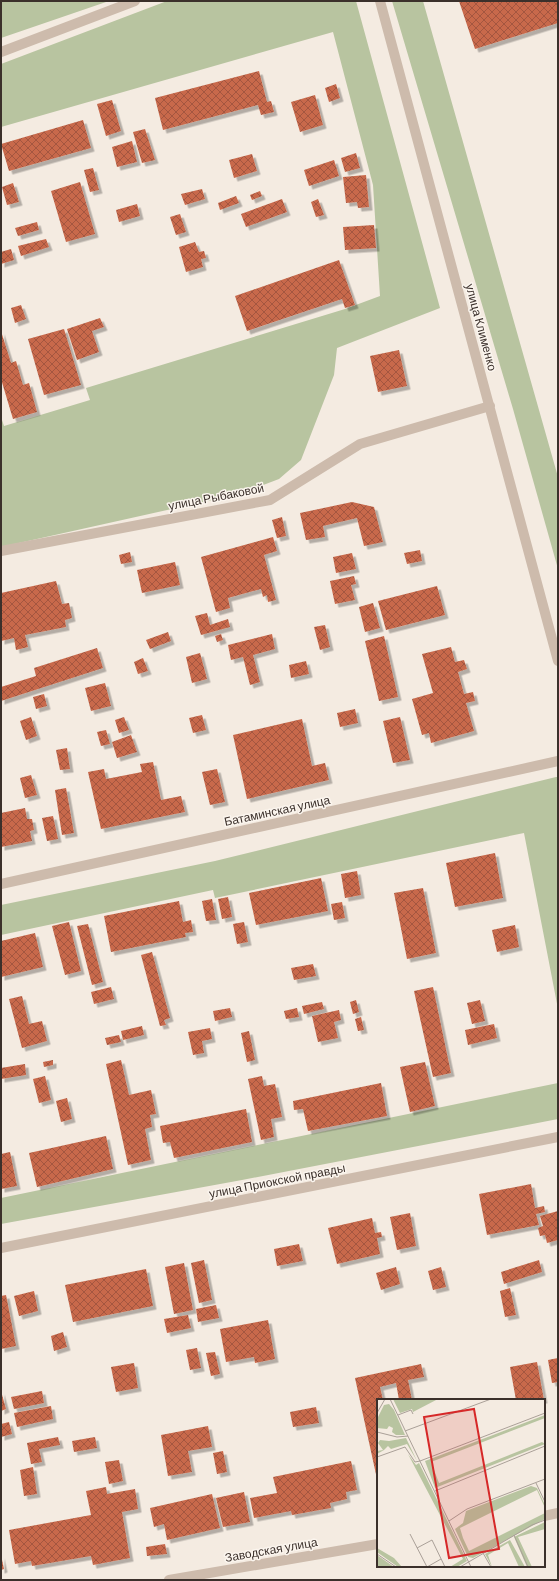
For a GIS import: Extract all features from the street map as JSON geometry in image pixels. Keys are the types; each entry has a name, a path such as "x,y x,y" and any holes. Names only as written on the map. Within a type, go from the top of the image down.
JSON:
{"street":[{"path":"1,52 135,1"},
{"name":"улица Клименко","path":"380,1 558,661"},
{"name":"улица Рыбаковой","path":"1,551 270,500 360,444 490,406"},
{"name":"Батаминская улица","path":"1,884 558,761"},
{"name":"улица Приокской правды","path":"1,1248 558,1138"},
{"path":"545,1516 558,1513"},
{"name":"Заводская улица","path":"169,1580 377,1544"}],"green space":[{"path":"1,1 109,1 1,38"},
{"path":"167,1 356,1 440,308 337,348 334,375 301,460 279,479 239,494 1,547 1,417 4,426 90,400 86,388 345,309 380,296 373,185 333,32 1,127 1,64"},
{"path":"392,1 423,1 558,477 558,569 513,409"},
{"path":"558,777 558,1009 524,833 215,898 213,890 1,935 1,905 215,861"},
{"path":"558,1083 558,1119 242,1180 1,1224 1,1198"}],"building":[{"path":"459,1 558,1 558,23 475,49"},
{"path":"259,71 267,102 271,101 274,112 261,115 258,105 163,130 155,98"},
{"path":"336,84 340,98 329,102 325,88"},
{"path":"315,95 323,125 300,132 291,102"},
{"path":"112,100 121,131 106,136 97,104"},
{"path":"83,120 91,148 9,171 1,144"},
{"path":"145,129 155,160 142,163 133,132"},
{"path":"132,141 137,162 117,167 112,147"},
{"path":"356,153 360,168 345,172 341,158"},
{"path":"252,154 257,171 234,178 229,160"},
{"path":"334,160 339,176 309,186 304,170"},
{"path":"93,168 99,190 90,192 84,170"},
{"path":"366,175 369,207 358,208 357,202 346,203 343,177"},
{"path":"80,182 95,234 66,242 51,191"},
{"path":"13,183 19,202 7,205 2,187"},
{"path":"202,189 205,199 185,205 181,194"},
{"path":"260,191 262,196 252,200 250,195"},
{"path":"236,196 239,203 220,210 218,203"},
{"path":"282,199 287,212 246,227 241,214"},
{"path":"318,199 324,215 316,217 311,202"},
{"path":"137,204 140,216 119,222 116,210"},
{"path":"180,214 186,232 176,235 170,217"},
{"path":"37,222 39,230 18,236 15,228"},
{"path":"374,225 376,248 345,250 343,227"},
{"path":"46,239 49,247 21,256 18,246"},
{"path":"195,242 199,252 204,251 206,258 201,259 203,267 186,272 179,247"},
{"path":"11,249 14,260 1,264 1,252"},
{"path":"339,260 355,305 345,308 342,299 247,331 235,296"},
{"path":"21,305 26,319 15,323 11,308"},
{"path":"100,318 104,327 92,331 99,352 77,360 67,329"},
{"path":"64,329 81,385 44,395 28,339"},
{"path":"1,331 11,363 16,361 23,385 29,383 37,412 13,419 1,379"},
{"path":"399,350 407,386 378,392 370,356"},
{"path":"352,502 374,507 383,542 364,546 357,518 323,526 325,537 306,540 300,513"},
{"path":"282,517 286,536 277,538 272,520"},
{"path":"273,537 277,551 264,555 276,600 268,602 267,595 263,597 261,589 228,598 230,608 216,612 201,557"},
{"path":"420,550 422,561 407,564 404,553"},
{"path":"130,552 132,562 121,564 119,555"},
{"path":"352,553 356,569 336,573 333,557"},
{"path":"175,562 180,585 142,593 137,570"},
{"path":"354,576 356,584 351,585 355,600 335,604 330,581"},
{"path":"56,581 62,604 69,603 72,618 65,620 66,627 25,635 28,647 16,650 14,638 1,641 1,593"},
{"path":"437,586 445,615 386,630 378,601"},
{"path":"373,603 380,628 365,632 359,607"},
{"path":"207,613 210,625 228,619 230,627 201,635 195,616"},
{"path":"325,625 330,647 320,650 314,627"},
{"path":"168,632 171,641 150,649 146,640"},
{"path":"221,634 223,640 217,642 215,636"},
{"path":"272,634 275,649 253,655 260,682 250,685 243,657 231,660 228,645"},
{"path":"384,636 398,697 379,701 365,641"},
{"path":"451,647 455,662 464,660 467,669 458,672 464,694 473,692 475,701 466,703 474,731 431,743 429,733 422,735 412,699 433,693 422,654"},
{"path":"97,648 103,668 1,701 1,687 36,676 34,668"},
{"path":"200,653 207,679 192,683 186,657"},
{"path":"143,658 148,671 138,674 134,662"},
{"path":"306,661 309,674 291,678 289,665"},
{"path":"105,683 111,706 91,711 85,688"},
{"path":"44,694 47,706 36,709 33,697"},
{"path":"355,709 358,723 340,727 337,713"},
{"path":"202,715 206,730 193,733 189,718"},
{"path":"31,717 37,736 26,740 20,721"},
{"path":"124,717 129,730 119,733 115,720"},
{"path":"400,717 410,760 393,763 383,721"},
{"path":"302,719 312,766 325,763 329,780 247,799 233,735"},
{"path":"106,730 110,744 101,746 97,732"},
{"path":"131,735 137,752 117,758 112,742"},
{"path":"67,748 70,769 60,770 56,750"},
{"path":"153,762 161,800 181,796 185,812 101,829 88,772 104,769 106,779 142,772 140,764"},
{"path":"217,769 225,802 210,805 202,772"},
{"path":"31,775 37,795 25,798 20,778"},
{"path":"66,788 74,833 62,835 55,790"},
{"path":"25,808 27,819 32,819 34,830 30,831 32,841 1,847 1,813"},
{"path":"53,816 58,839 47,841 42,818"},
{"path":"495,853 503,898 455,907 446,863"},
{"path":"357,871 361,895 345,898 341,874"},
{"path":"321,878 328,911 256,925 249,893"},
{"path":"423,888 436,953 407,959 394,893"},
{"path":"228,897 232,917 222,919 218,899"},
{"path":"212,899 216,920 206,921 202,901"},
{"path":"179,901 183,922 191,920 193,932 185,933 186,937 111,952 104,916"},
{"path":"342,902 345,918 334,920 331,904"},
{"path":"69,922 81,971 65,975 52,926"},
{"path":"244,922 248,942 237,944 233,924"},
{"path":"88,924 103,982 92,985 77,926"},
{"path":"515,925 519,947 497,952 492,930"},
{"path":"35,933 43,967 1,977 1,941"},
{"path":"152,952 170,1018 164,1020 166,1025 160,1026 141,955"},
{"path":"313,964 316,976 294,980 291,968"},
{"path":"111,987 114,999 94,1004 91,992"},
{"path":"433,987 451,1073 433,1077 414,991"},
{"path":"22,996 29,1024 42,1021 47,1041 22,1048 9,999"},
{"path":"356,1000 359,1012 353,1014 350,1002"},
{"path":"480,1000 485,1021 472,1024 467,1003"},
{"path":"322,1002 324,1009 304,1014 302,1006"},
{"path":"230,1008 232,1017 215,1021 213,1011"},
{"path":"297,1008 299,1017 286,1019 284,1011"},
{"path":"339,1010 341,1020 334,1022 338,1038 318,1042 312,1016"},
{"path":"361,1017 364,1030 358,1031 355,1019"},
{"path":"494,1024 497,1038 468,1045 465,1030"},
{"path":"142,1026 144,1035 123,1040 121,1031"},
{"path":"210,1028 212,1039 202,1041 204,1053 193,1055 188,1032"},
{"path":"249,1031 255,1060 247,1062 241,1033"},
{"path":"119,1035 121,1042 107,1045 105,1038"},
{"path":"53,1060 53,1065 44,1067 43,1062"},
{"path":"121,1060 129,1095 151,1090 156,1114 150,1115 152,1127 145,1129 151,1160 128,1165 106,1064"},
{"path":"425,1062 435,1106 410,1112 400,1067"},
{"path":"25,1064 26,1075 1,1079 1,1068"},
{"path":"45,1076 51,1100 39,1103 33,1079"},
{"path":"262,1076 264,1086 275,1084 282,1117 271,1119 274,1137 261,1140 248,1079"},
{"path":"381,1083 387,1116 308,1131 303,1109 294,1110 293,1101"},
{"path":"67,1098 72,1119 61,1122 56,1101"},
{"path":"246,1109 252,1142 174,1158 170,1142 163,1143 160,1126"},
{"path":"106,1136 113,1169 37,1187 29,1153"},
{"path":"10,1152 17,1186 1,1189 1,1154"},
{"path":"531,1184 535,1208 544,1206 545,1212 536,1214 539,1225 487,1235 479,1194"},
{"path":"558,1211 558,1240 547,1243 545,1235 540,1236 538,1228 543,1226 540,1216"},
{"path":"410,1213 416,1246 397,1250 390,1217"},
{"path":"372,1218 375,1233 381,1232 382,1237 377,1238 380,1254 337,1264 328,1228"},
{"path":"299,1244 303,1261 277,1266 274,1249"},
{"path":"204,1260 212,1300 199,1303 191,1263"},
{"path":"539,1260 542,1272 504,1284 501,1272"},
{"path":"184,1263 193,1310 174,1314 165,1267"},
{"path":"396,1267 400,1284 381,1290 376,1273"},
{"path":"441,1267 446,1287 433,1290 428,1271"},
{"path":"146,1269 153,1306 73,1322 65,1285"},
{"path":"510,1288 516,1315 505,1317 500,1291"},
{"path":"34,1291 38,1311 19,1316 14,1296"},
{"path":"6,1295 16,1346 1,1349 1,1296"},
{"path":"216,1305 219,1318 198,1322 196,1309"},
{"path":"188,1315 191,1328 167,1333 164,1319"},
{"path":"268,1320 275,1359 255,1363 254,1357 226,1362 220,1329"},
{"path":"63,1332 67,1347 54,1351 51,1336"},
{"path":"197,1348 201,1368 190,1370 186,1350"},
{"path":"215,1352 220,1374 211,1376 206,1353"},
{"path":"558,1358 558,1382 552,1383 548,1360"},
{"path":"537,1362 544,1399 516,1399 510,1367"},
{"path":"134,1363 138,1388 116,1392 111,1367"},
{"path":"421,1364 424,1377 408,1380 412,1399 399,1399 396,1383 380,1387 383,1399 377,1399 377,1479 355,1378"},
{"path":"1,1391 6,1409 1,1411"},
{"path":"42,1391 44,1403 14,1409 11,1397"},
{"path":"51,1406 53,1419 17,1427 14,1413"},
{"path":"316,1407 319,1423 293,1427 290,1412"},
{"path":"9,1422 12,1434 1,1437 1,1424"},
{"path":"208,1426 212,1447 188,1451 192,1472 168,1476 161,1435"},
{"path":"58,1437 60,1445 39,1449 42,1462 31,1464 27,1443"},
{"path":"95,1437 97,1448 74,1452 72,1441"},
{"path":"223,1451 227,1472 217,1474 213,1453"},
{"path":"119,1460 123,1481 109,1484 105,1462"},
{"path":"351,1461 357,1490 346,1492 347,1499 330,1503 331,1508 292,1515 291,1511 254,1518 250,1498 277,1493 273,1477"},
{"path":"33,1467 37,1494 24,1496 20,1470"},
{"path":"106,1487 107,1494 135,1489 138,1509 122,1512 130,1558 93,1565 91,1556 32,1566 31,1561 15,1564 9,1530 91,1515 86,1491"},
{"path":"244,1492 250,1522 223,1527 216,1498"},
{"path":"212,1494 220,1528 167,1540 164,1524 154,1527 150,1508"},
{"path":"165,1544 167,1554 147,1556 146,1547"},
{"path":"1,1555 4,1569 1,1570"}]}
